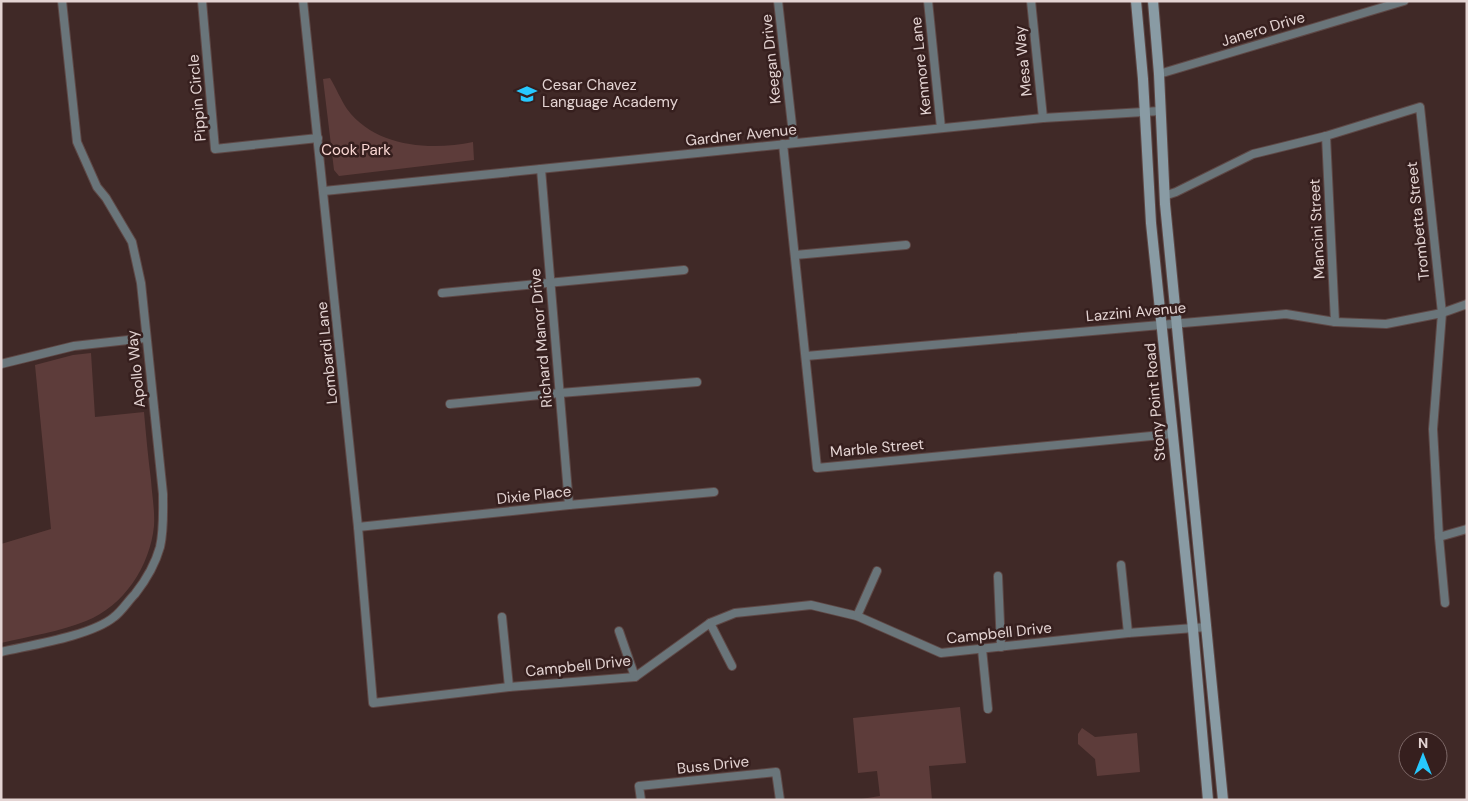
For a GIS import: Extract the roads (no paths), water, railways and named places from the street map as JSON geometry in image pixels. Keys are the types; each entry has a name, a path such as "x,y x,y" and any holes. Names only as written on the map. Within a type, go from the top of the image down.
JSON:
{"main road":[{"name":"Stony Point Road","path":"1136,1 1146,112 1150,208 1193,629 1208,800"},
{"name":"Stony Point Road","path":"1152,1 1159,74 1164,196 1223,800"}],"street":[{"name":"Apollo Way","path":"1,652 69,636 99,625 114,617 144,582 154,564 160,546 163,519 163,494 141,283 132,242 106,198 97,187 77,142 62,1"},
{"name":"Pippin Circle","path":"202,1 215,149 318,138"},
{"name":"Lombardi Lane","path":"303,1 358,527 374,703"},
{"name":"Keegan Drive","path":"778,1 794,144"},
{"name":"Kenmore Lane","path":"928,1 941,128"},
{"name":"Mesa Way","path":"1031,1 1043,118"},
{"name":"Janero Drive","path":"1159,74 1404,1"},
{"name":"Trombetta Street","path":"1164,196 1176,192 1253,154 1326,136 1420,108 1442,313 1434,429 1439,537 1445,603"},
{"name":"Gardner Avenue","path":"324,191 1043,118 1160,111"},
{"name":"Mancini Street","path":"1326,136 1335,322"},
{"name":"Marble Street","path":"783,144 817,468 1172,434"},
{"name":"Richard Manor Drive","path":"541,169 569,505"},
{"path":"795,255 906,245"},
{"path":"442,293 684,270"},
{"name":"Lazzini Avenue","path":"806,356 1176,322 1286,314 1335,322 1386,324 1442,313 1467,304"},
{"path":"1,364 74,346 146,338"},
{"path":"450,404 697,382"},
{"name":"Dixie Place","path":"358,527 714,492"},
{"path":"1439,537 1467,529"},
{"path":"1121,565 1128,634"},
{"path":"858,616 876,571"},
{"path":"998,576 1001,647"},
{"name":"Campbell Drive","path":"374,703 509,687 635,677 710,623 735,613 811,605 858,616 941,653 1207,627"},
{"path":"502,617 509,687"},
{"path":"710,623 732,666"},
{"path":"618,631 635,677"},
{"path":"982,649 988,709"},
{"name":"Buss Drive","path":"641,800 640,786 776,772 780,800"}],"place":[{"name":"Cesar Chavez Language Academy","path":"527,94"}],"park label":[{"name":"Cook Park","path":"356,150"}]}
